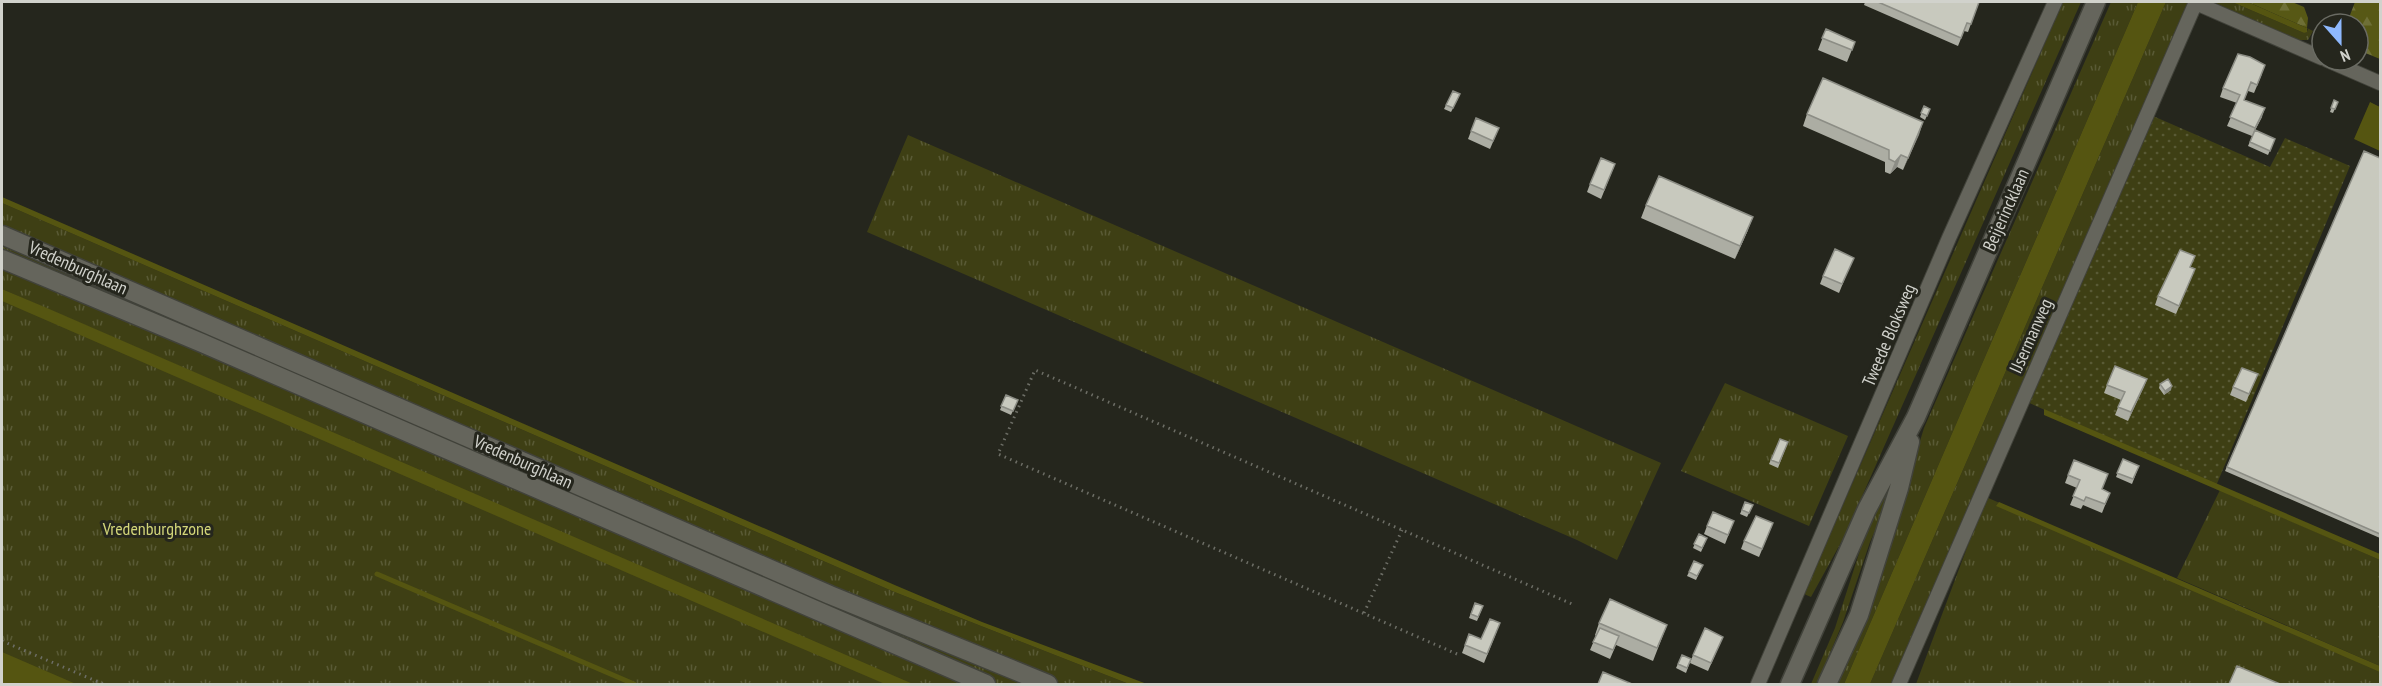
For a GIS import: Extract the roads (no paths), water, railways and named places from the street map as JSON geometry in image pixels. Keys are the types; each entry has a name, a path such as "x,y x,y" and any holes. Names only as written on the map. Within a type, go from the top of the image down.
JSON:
{"main road":[{"name":"Beijerincklaan","path":"1790,684 1867,508 1916,417 2096,2"},
{"name":"Vredenburghlaan","path":"2,235 819,591 1048,684"},
{"name":"Vredenburghlaan","path":"2,259 213,348 986,684"},
{"name":"Beijerincklaan","path":"1827,684 1859,615 1899,488 1916,417"}],"street":[{"name":"Tweede Bloksweg","path":"1758,684 1949,238 2055,2"},
{"path":"2196,2 2310,53"},
{"name":"IJsermanweg","path":"1899,684 2196,2"},
{"path":"2355,72 2380,83"}],"waterway":[{"path":"377,574 634,684"}],"park label":[{"name":"Vredenburghzone","path":"157,529"}]}
